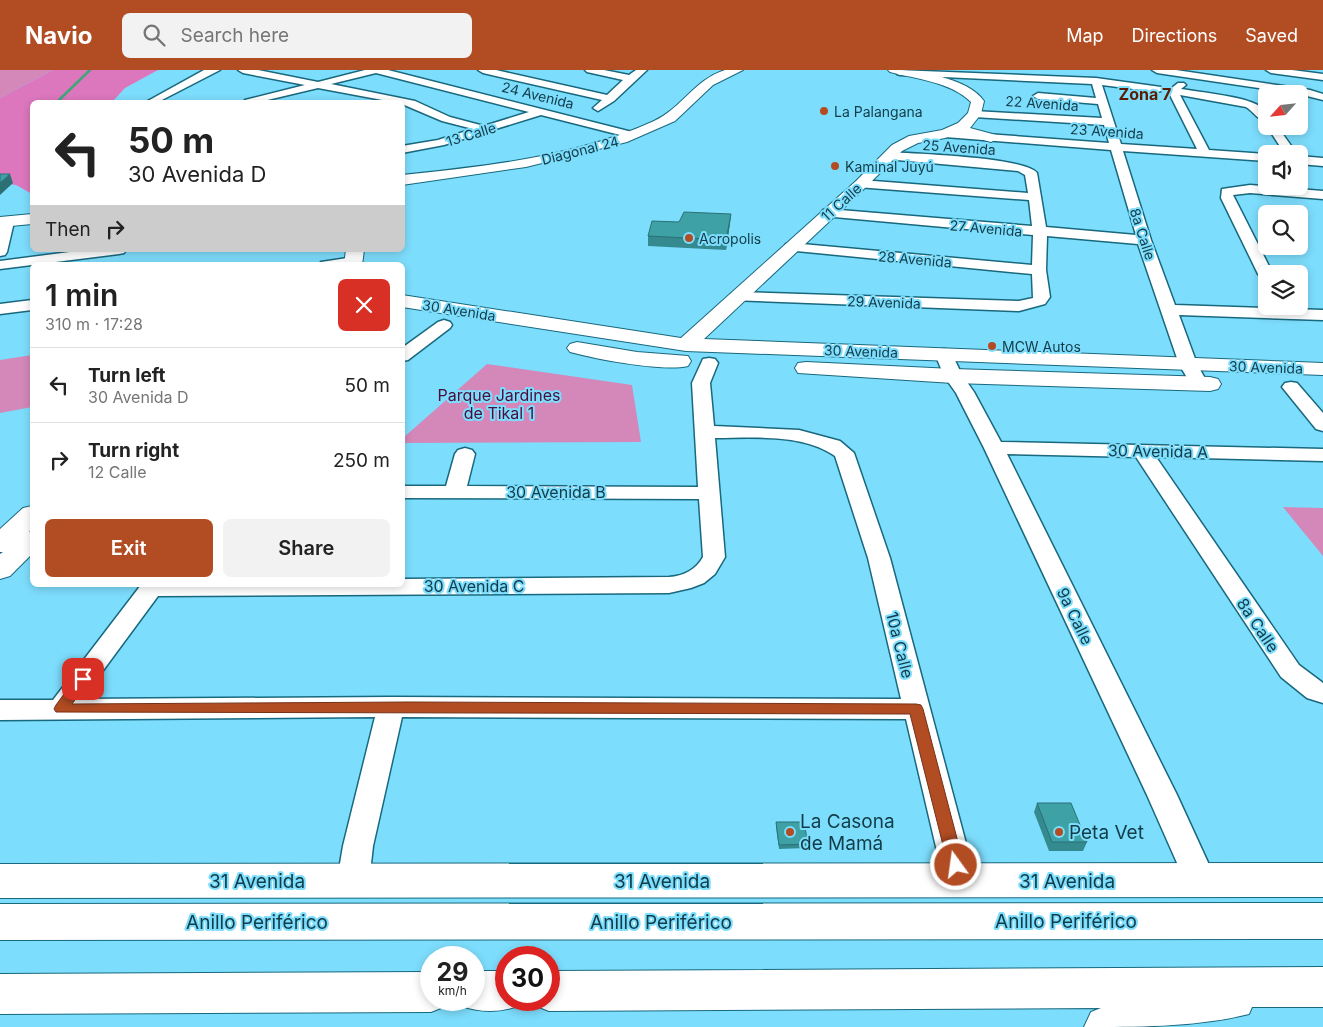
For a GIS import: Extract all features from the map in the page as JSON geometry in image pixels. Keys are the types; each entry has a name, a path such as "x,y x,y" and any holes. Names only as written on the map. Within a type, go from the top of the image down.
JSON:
{"main road":[{"name":"Diagonal 24","path":"405,180 544,160 594,148 632,136 672,117 710,80 721,74 737,70"},
{"path":"897,71 968,92 978,101 974,114"},
{"name":"11 Calle","path":"686,345 861,184 897,148 914,139 945,134 963,126 974,114"},
{"path":"963,126 963,130 968,133 991,138"},
{"path":"4,222 30,219"},
{"name":"30 Avenida","path":"405,302 618,345 637,358 953,376 1323,388"},
{"name":"30 Avenida","path":"405,320 618,345 686,345 1323,369"},
{"path":"0,544 30,516"},
{"path":"0,570 30,541"},
{"name":"31 Avenida","path":"0,881 1323,880"},
{"path":"0,910 64,922"},
{"name":"Anillo Periférico","path":"0,922 1323,921"},
{"path":"560,991 1307,987"},
{"path":"1106,1027 1307,987"},
{"path":"0,994 420,992"}],"street":[{"path":"155,100 207,72 215,70"},
{"path":"242,70 394,100"},
{"path":"276,99 318,85 376,70"},
{"name":"24 Avenida","path":"376,70 632,136"},
{"path":"483,70 610,100"},
{"path":"590,70 628,78"},
{"path":"572,119 596,109 610,100 628,78 642,70"},
{"path":"1157,70 1322,96"},
{"path":"1271,70 1323,77"},
{"path":"897,71 1096,81 1157,89"},
{"path":"1173,91 1193,75"},
{"name":"8a Calle","path":"1096,81 1144,240 1188,364 1199,384"},
{"path":"1173,91 1237,102 1255,106 1258,108"},
{"path":"1173,91 1204,153"},
{"path":"352,92 359,100"},
{"path":"1038,96 1101,100"},
{"path":"405,102 446,119 485,129"},
{"name":"13 Calle","path":"405,149 440,143 539,112"},
{"name":"22 Avenida","path":"974,114 1108,122"},
{"name":"23 Avenida","path":"945,134 1258,157"},
{"name":"25 Avenida","path":"890,156 1003,165 1025,169 1033,174 1035,197"},
{"path":"1308,161 1323,162"},
{"path":"861,184 1035,197 1040,232 1039,270"},
{"path":"1261,265 1226,198 1226,194 1230,191 1250,189 1321,197"},
{"name":"27 Avenida","path":"828,213 1144,240"},
{"path":"0,252 4,222"},
{"name":"28 Avenida","path":"791,247 1039,270"},
{"path":"0,265 103,252"},
{"path":"340,262 354,259"},
{"name":"29 Avenida","path":"737,297 1013,306 1032,304 1039,301 1042,296 1039,270"},
{"path":"0,309 30,305"},
{"path":"1168,310 1258,310"},
{"path":"1308,314 1323,316"},
{"path":"405,354 444,325"},
{"name":"9a Calle","path":"944,354 953,376 966,392 994,448 1162,795 1200,880"},
{"path":"708,363 701,383 710,493"},
{"path":"1291,387 1323,425"},
{"name":"10a Calle","path":"705,432 807,437 834,445 844,453 879,558 960,881"},
{"name":"30 Avenida A","path":"994,448 1323,455"},
{"name":"8a Calle","path":"1142,451 1290,671 1319,692"},
{"path":"455,492 465,454"},
{"name":"30 Avenida B","path":"405,492 710,493"},
{"name":"30 Avenida C","path":"405,586 669,586 687,582 705,572 711,565 714,557 710,493"},
{"path":"61,709 151,587"},
{"path":"353,881 358,846 391,707"},
{"path":"0,710 391,707 916,709"}],"green space":[{"path":"0,70 53,70 0,98"},
{"path":"30,355 30,407 0,413 0,360"},
{"name":"Parque Jardines de Tikal 1","path":"487,364 632,385 641,442 405,443 405,436"},
{"path":"1283,507 1323,508 1323,556"}],"shaded area":[{"path":"53,70 158,70 125,88 114,100 30,100 30,193 16,185 0,183 0,98"}],"building":[{"path":"0,174 10,174 0,183"},
{"path":"684,212 731,214 726,240 648,236 652,221 679,222"},
{"name":"Peta Vet","path":"1037,803 1071,803 1087,842 1052,842"},
{"name":"La Casona de Mamá","path":"776,822 804,822 808,844 779,845"}],"waterway":[{"path":"59,100 90,70"}],"place":[{"name":"La Palangana","path":"824,111"},
{"name":"Kaminal Juyú","path":"835,166"},
{"name":"Acropolis","path":"689,238"},
{"name":"MCW Autos","path":"992,346"},
{"name":"La Casona de Mamá","path":"790,832"},
{"name":"Peta Vet","path":"1059,832"}],"district":[{"name":"Zona 7","path":"1145,94"}],"route":[{"path":"83,679 61,709 410,707 916,709 956,865"}]}
